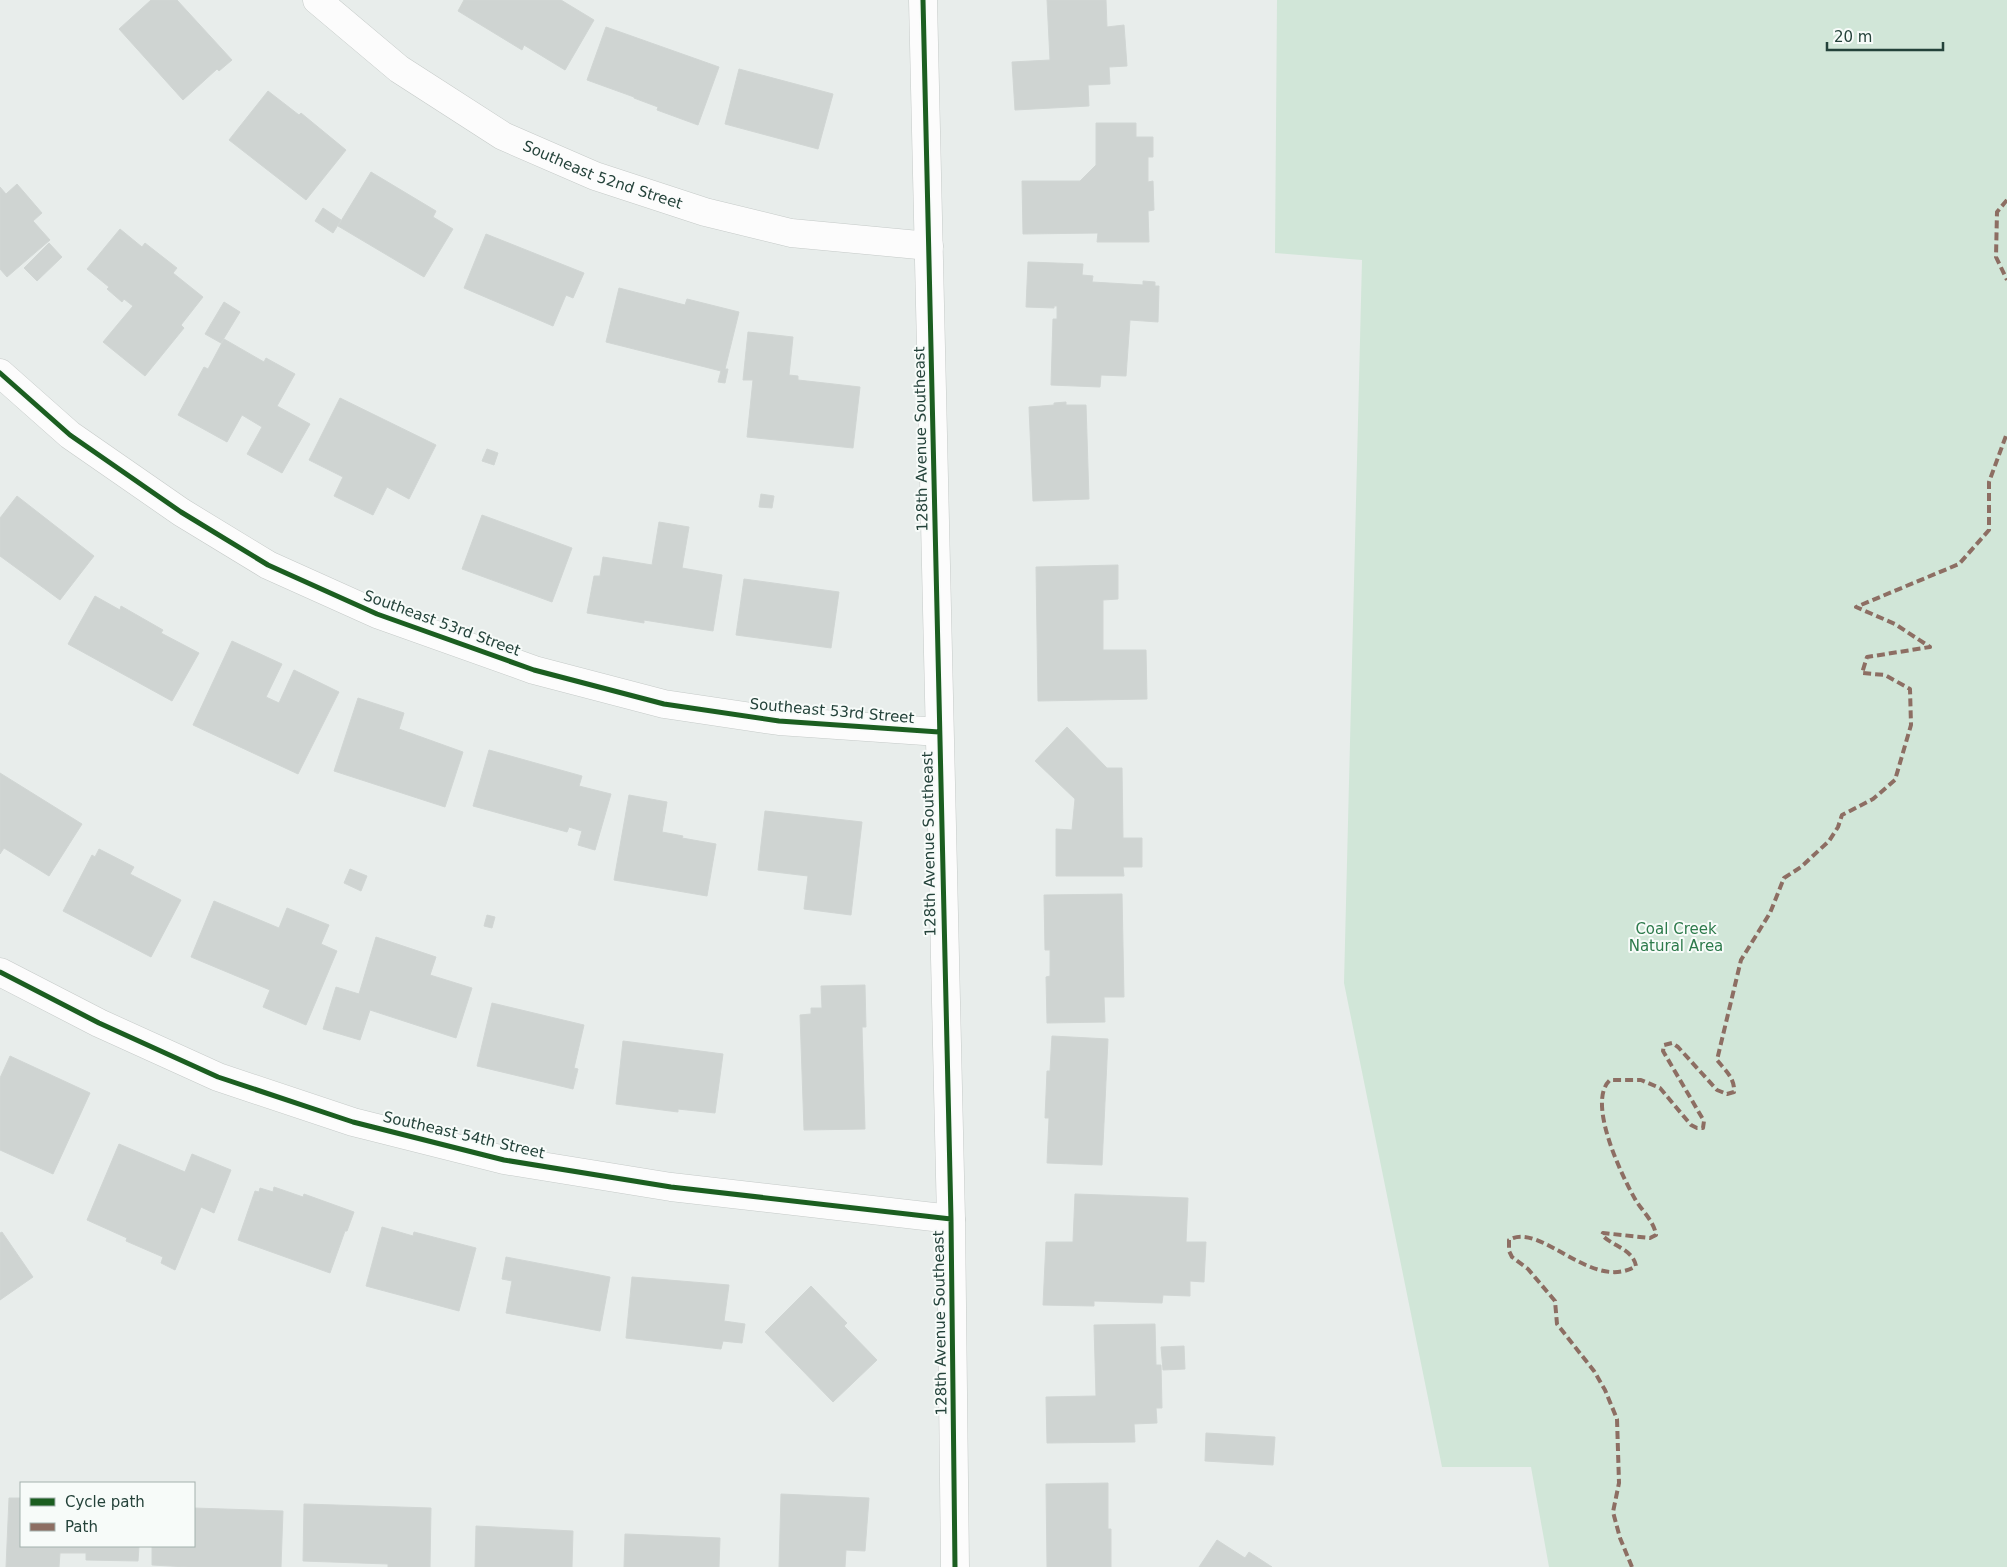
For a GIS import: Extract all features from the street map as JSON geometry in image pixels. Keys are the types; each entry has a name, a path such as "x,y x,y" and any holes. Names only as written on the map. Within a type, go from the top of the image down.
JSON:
{"street":[{"name":"Southeast 52nd Street","path":"317,0 399,69 503,136 595,176 705,212 791,233 930,246"},
{"name":"128th Avenue Southeast","path":"923,0 951,1219 955,1567"},
{"name":"Southeast 53rd Street","path":"0,373 70,435 181,512 268,565 377,614 534,670 664,704 779,721 939,732"},
{"name":"Southeast 54th Street","path":"0,972 98,1023 218,1076 353,1122 504,1160 661,1186 951,1219"}],"green space":[{"name":"Coal Creek Natural Area","path":"1277,0 2007,0 2007,1567 1549,1567 1531,1467 1442,1467 1344,983 1362,260 1275,253"}],"building":[{"path":"151,0 177,0 232,60 219,71 217,69 183,100 119,29"},
{"path":"464,0 561,0 594,20 565,70 524,45 522,50 458,11"},
{"path":"1047,0 1106,0 1107,27 1124,25 1127,66 1109,67 1110,84 1088,85 1089,106 1015,110 1012,62 1050,60"},
{"path":"606,27 719,67 698,125 657,110 658,107 634,97 587,80"},
{"path":"739,69 833,94 818,149 725,124"},
{"path":"268,91 299,115 301,113 346,150 306,200 229,140"},
{"path":"1096,123 1136,123 1136,137 1153,137 1153,157 1148,157 1148,182 1153,181 1154,210 1148,211 1149,242 1097,242 1098,233 1023,234 1022,181 1080,181 1096,165"},
{"path":"371,172 436,211 433,217 453,229 424,277 338,226"},
{"path":"17,184 42,213 33,221 50,240 7,277 0,269 0,187 6,194"},
{"path":"323,208 341,220 333,233 315,221"},
{"path":"120,229 142,247 145,243 177,268 173,273 203,297 181,325 184,328 145,376 103,342 133,306 124,299 122,302 107,289 109,287 87,269"},
{"path":"486,234 584,273 573,298 566,295 553,326 464,288"},
{"path":"49,243 62,257 37,281 24,268"},
{"path":"1028,262 1083,264 1082,275 1093,276 1092,282 1143,285 1143,281 1155,282 1155,286 1159,286 1158,322 1130,320 1126,376 1101,375 1100,387 1051,385 1053,319 1057,319 1057,306 1054,306 1054,308 1026,307"},
{"path":"619,288 685,305 687,299 739,312 725,369 728,369 725,383 718,382 721,371 606,342"},
{"path":"224,302 240,312 221,343 205,334"},
{"path":"748,332 793,337 789,375 798,376 798,380 860,387 853,448 747,437 753,380 743,380"},
{"path":"224,339 264,362 266,358 295,374 277,406 310,424 282,473 247,454 262,427 242,415 227,442 178,415 204,367 208,369"},
{"path":"340,398 436,445 409,499 387,487 373,515 334,496 343,477 309,460"},
{"path":"1066,402 1066,405 1086,405 1089,499 1033,501 1029,407"},
{"path":"487,449 498,453 494,465 482,461"},
{"path":"761,494 774,496 772,508 759,507"},
{"path":"17,496 94,556 60,600 0,556 0,518"},
{"path":"482,515 572,548 552,602 462,569"},
{"path":"659,522 689,527 682,568 722,575 713,631 644,620 644,623 587,613 594,576 600,576 603,557 652,565"},
{"path":"1118,565 1118,599 1103,600 1103,650 1146,650 1147,699 1038,701 1036,567"},
{"path":"744,579 839,592 831,648 736,635"},
{"path":"95,596 120,610 121,606 163,630 161,633 199,653 172,701 68,644"},
{"path":"232,641 282,664 266,697 279,703 294,670 339,692 298,774 193,725"},
{"path":"358,698 404,713 399,729 463,752 445,807 334,771"},
{"path":"1067,727 1107,768 1122,768 1123,838 1142,838 1142,867 1123,867 1124,876 1056,876 1056,829 1072,830 1075,799 1035,761"},
{"path":"489,750 582,776 579,786 611,794 595,850 578,845 582,831 569,827 567,832 473,806"},
{"path":"0,773 82,824 49,876 4,848 0,854"},
{"path":"629,795 667,802 662,832 683,836 682,838 716,844 707,896 614,880"},
{"path":"765,811 862,822 851,915 804,909 808,876 758,870"},
{"path":"99,849 134,867 130,874 181,900 151,957 63,911 92,855 95,857"},
{"path":"350,869 367,876 361,891 344,883"},
{"path":"1122,894 1124,997 1104,997 1105,1022 1047,1023 1046,977 1050,976 1050,950 1045,950 1044,895"},
{"path":"214,901 279,928 287,908 329,925 321,944 337,951 306,1025 263,1007 270,990 191,957"},
{"path":"487,915 495,917 492,928 484,926"},
{"path":"376,937 436,957 430,975 472,988 456,1038 370,1010 360,1040 323,1029 336,987 359,994"},
{"path":"865,985 866,1027 862,1027 865,1129 804,1130 800,1015 811,1014 811,1008 822,1008 821,986"},
{"path":"492,1003 584,1025 574,1068 578,1069 573,1089 477,1066"},
{"path":"1052,1036 1108,1039 1102,1165 1047,1163 1049,1118 1045,1118 1047,1071 1050,1071"},
{"path":"623,1041 723,1054 715,1113 678,1109 678,1112 616,1104"},
{"path":"10,1056 90,1093 53,1174 0,1150 0,1078"},
{"path":"119,1144 185,1172 192,1154 231,1170 214,1213 201,1207 175,1270 161,1263 163,1257 126,1241 127,1238 87,1220"},
{"path":"274,1187 303,1197 304,1194 354,1212 330,1273 238,1240 255,1191 259,1192 260,1188 273,1192"},
{"path":"1075,1194 1188,1198 1186,1242 1206,1242 1204,1282 1190,1281 1190,1296 1163,1295 1162,1303 1094,1301 1094,1306 1043,1305 1046,1242 1073,1242"},
{"path":"382,1227 413,1236 414,1232 476,1248 459,1311 366,1286"},
{"path":"2,1232 33,1277 0,1300 0,1233"},
{"path":"506,1257 610,1277 600,1331 506,1313 512,1281 502,1279"},
{"path":"632,1277 729,1285 724,1321 745,1324 742,1343 723,1341 721,1349 626,1338"},
{"path":"811,1286 847,1323 844,1326 877,1360 833,1402 765,1332"},
{"path":"1155,1324 1156,1365 1161,1365 1162,1408 1156,1408 1157,1423 1134,1424 1135,1442 1047,1443 1046,1397 1096,1396 1094,1325"},
{"path":"1184,1346 1185,1369 1163,1370 1161,1347"},
{"path":"1206,1433 1275,1437 1273,1465 1205,1461"},
{"path":"1108,1483 1108,1529 1111,1529 1111,1567 1047,1567 1046,1484"},
{"path":"781,1494 869,1498 865,1551 846,1550 845,1567 779,1567"},
{"path":"9,1498 20,1498 20,1547 139,1547 138,1561 86,1560 86,1553 60,1553 59,1567 6,1567"},
{"path":"304,1504 431,1508 430,1567 388,1567 388,1564 303,1561"},
{"path":"195,1508 283,1511 281,1567 152,1565 152,1547 195,1547"},
{"path":"476,1526 573,1531 572,1567 475,1567"},
{"path":"625,1534 720,1538 719,1567 624,1567"},
{"path":"1217,1540 1245,1558 1249,1552 1272,1567 1199,1567"}],"marked path":[{"path":"2007,200 1997,212 1996,257 2007,280"},
{"path":"1632,1567 1620,1538 1613,1512 1619,1483 1617,1419 1605,1390 1594,1371 1557,1324 1555,1301 1528,1269 1512,1257 1509,1251 1509,1240 1522,1237 1536,1240 1585,1265 1602,1271 1619,1272 1636,1266 1634,1260 1627,1252 1606,1239 1602,1235 1603,1233 1650,1238 1656,1235 1650,1221 1629,1188 1615,1157 1604,1121 1602,1105 1604,1090 1610,1080 1641,1080 1660,1088 1691,1125 1703,1128 1704,1121 1663,1051 1664,1045 1672,1043 1678,1047 1717,1090 1727,1094 1734,1092 1731,1078 1717,1060 1741,960 1770,913 1784,878 1801,867 1829,841 1838,827 1842,815 1873,799 1895,780 1911,725 1910,689 1885,675 1862,673 1867,657 1930,647 1895,624 1856,607 1959,564 1989,530 1989,482 2007,433"}],"cycle path":[{"path":"923,0 951,1219 955,1567"},
{"path":"0,373 70,435 181,512 268,565 377,614 534,670 664,704 779,721 939,732"},
{"path":"0,972 99,1023 218,1077 353,1122 504,1160 671,1187 951,1219"}]}
